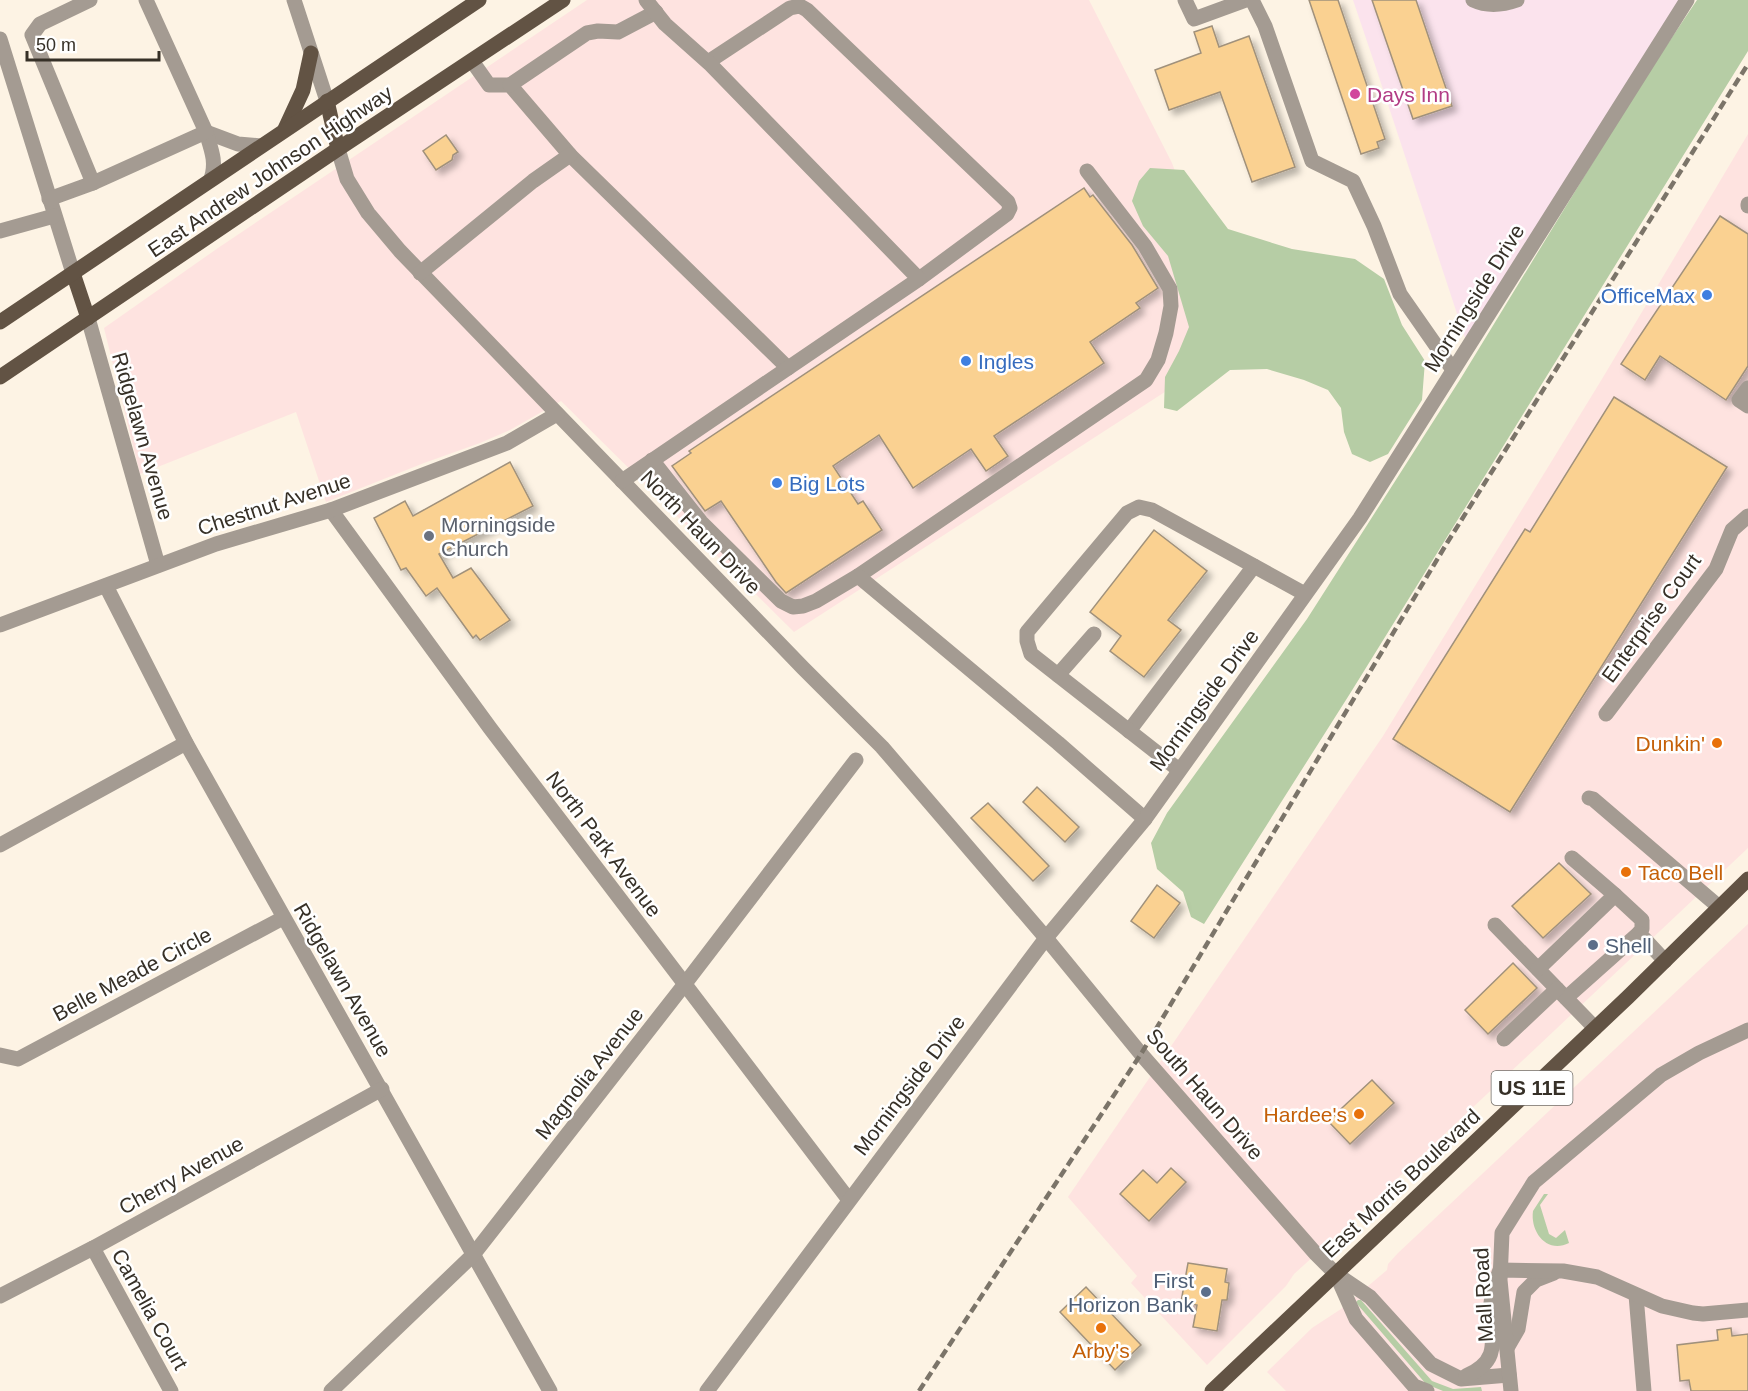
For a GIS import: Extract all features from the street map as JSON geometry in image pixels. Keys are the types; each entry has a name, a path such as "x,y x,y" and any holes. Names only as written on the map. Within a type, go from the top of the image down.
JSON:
{"main road":[{"name":"East Andrew Johnson Highway","path":"0,322 479,0"},
{"name":"East Andrew Johnson Highway","path":"0,377 563,0"},
{"path":"285,130 303,90 311,53"},
{"path":"327,101 338,149"},
{"path":"73,273 88,318"},
{"name":"East Morris Boulevard","path":"1212,1391 1595,1028 1748,879"}],"street":[{"path":"90,0 40,24 32,35 93,183"},
{"path":"146,0 206,132 215,169 211,179"},
{"path":"294,0 327,101"},
{"path":"1185,0 1194,19 1246,0"},
{"path":"1252,0 1265,26 1312,161 1353,181 1374,226 1400,294 1453,370"},
{"path":"1473,0 1502,5 1517,0"},
{"name":"Morningside Drive","path":"707,1391 1046,938 1145,819 1360,518 1687,0"},
{"path":"472,61 489,85 510,85 586,33 618,32 651,6 665,24 708,62 920,279"},
{"path":"622,481 920,279 1007,214 1010,208 1008,202 807,10 800,6 790,8 708,62"},
{"path":"0,39 73,273"},
{"path":"510,85 570,155 788,368"},
{"path":"49,199 93,183 206,132 238,144 261,146"},
{"name":"North Haun Drive","path":"338,149 347,179 368,213 420,273 882,747 1046,938"},
{"path":"420,273 533,181 570,155"},
{"path":"652,460 701,522 780,601 793,606 803,606 816,601 858,576 1146,380 1158,360 1171,306 1170,289 1145,246 1087,171"},
{"path":"0,231 54,216"},
{"name":"Ridgelawn Avenue","path":"88,318 158,565"},
{"path":"1748,388 1739,400 1748,406"},
{"name":"Chestnut Avenue","path":"0,625 216,544 331,510 507,442 557,414"},
{"path":"1179,770 1031,654 1027,632 1127,513 1139,507 1152,510 1305,594"},
{"name":"North Park Avenue","path":"331,510 490,728 849,1200"},
{"name":"Enterprise Court","path":"1606,714 1716,568 1732,530 1748,516"},
{"path":"1129,731 1254,566"},
{"path":"858,576 1145,819"},
{"name":"Ridgelawn Avenue","path":"106,586 186,742 283,918 382,1089 550,1391"},
{"path":"1058,675 1094,634"},
{"path":"0,845 186,742"},
{"name":"Magnolia Avenue","path":"331,1391 473,1255 856,760"},
{"path":"1589,798 1593,799 1719,907"},
{"path":"1504,1039 1642,929 1642,920 1572,858"},
{"path":"1538,969 1615,896"},
{"name":"Belle Meade Circle","path":"0,1055 18,1059 283,918"},
{"path":"1495,925 1595,1028"},
{"path":"1639,933 1665,961"},
{"name":"South Haun Drive","path":"1046,938 1141,1054 1336,1274 1371,1297 1431,1364 1461,1379"},
{"name":"Mall Road","path":"1510,1383 1500,1270 1502,1233 1534,1182 1661,1075 1699,1053 1748,1030"},
{"name":"Cherry Avenue","path":"0,1296 93,1248 382,1089"},
{"name":"Camelia Court","path":"93,1248 171,1391"},
{"path":"1461,1379 1474,1373 1491,1357 1494,1346 1492,1292 1500,1270 1563,1271 1597,1277 1662,1306 1693,1313 1748,1310"},
{"path":"1507,1348 1518,1329 1524,1292 1536,1280 1563,1271"},
{"name":"South Haun Drive","path":"1336,1274 1356,1319 1414,1386 1427,1391"},
{"path":"1636,1295 1644,1391"},
{"path":"1461,1379 1510,1383"}],"shaded area":[{"path":"587,0 1089,0 1172,163 1239,344 794,632 561,401 510,430 480,443 326,502 296,412 140,474 104,328 218,248"},
{"path":"1353,0 1687,0 1468,347 1375,65"},
{"path":"1748,134 1748,848 1294,1274 1286,1286 1207,1365 1131,1283 1137,1276 1068,1197 1383,736 1602,379"},
{"path":"1748,924 1748,1391 1286,1391 1267,1372 1312,1328 1341,1309 1387,1270 1388,1264 1398,1253"}],"green space":[{"path":"1697,0 1748,0 1748,51 1351,692 1204,924 1191,917 1183,892 1157,869 1151,843 1167,813 1307,619 1461,378 1640,85"},
{"path":"1150,168 1184,170 1228,229 1292,249 1355,259 1384,279 1402,325 1425,361 1422,400 1388,454 1370,462 1352,454 1344,432 1341,408 1328,390 1267,369 1230,370 1177,411 1164,408 1165,377 1189,327 1168,256 1143,226 1132,201 1139,181"},
{"path":"1544,1194 1548,1194 1540,1205 1549,1234 1556,1238 1565,1230 1569,1243 1554,1246 1547,1243 1537,1233 1533,1211"},
{"path":"1361,1300 1432,1381 1453,1389 1481,1387 1482,1391 1443,1391 1426,1384 1358,1305 1356,1302"}],"building":[{"name":"Days Inn","path":"1309,0 1338,0 1385,139 1377,142 1379,148 1361,154"},
{"path":"1372,0 1416,0 1452,106 1413,119"},
{"path":"1212,26 1219,47 1249,36 1295,167 1252,182 1220,92 1169,110 1155,70 1201,53 1194,32"},
{"path":"446,135 458,152 453,155 452,160 436,170 423,151"},
{"path":"1084,188 1090,197 1093,195 1132,245 1158,288 1136,303 1140,308 1090,342 1104,363 994,436 1008,456 986,471 971,449 913,488 879,435 833,466 858,504 863,501 882,530 786,593 776,582 721,501 705,511 672,466 691,453 689,451"},
{"name":"OfficeMax","path":"1720,216 1748,234 1748,366 1726,400 1660,356 1645,380 1621,364"},
{"path":"1614,397 1727,467 1510,812 1393,739 1525,529 1530,532"},
{"name":"Morningside Church","path":"510,462 533,506 439,554 453,578 471,568 510,620 480,640 476,635 473,638 437,588 426,596 406,568 401,570 374,518 405,501 413,516"},
{"path":"1154,530 1207,571 1168,620 1181,630 1144,677 1110,651 1121,636 1090,612"},
{"path":"1037,787 1079,827 1065,842 1023,802"},
{"path":"988,803 1049,866 1033,881 971,818"},
{"path":"1559,863 1591,894 1543,938 1512,906"},
{"path":"1157,885 1180,903 1154,938 1131,921"},
{"path":"1513,963 1537,988 1488,1034 1465,1010"},
{"name":"Hardee's","path":"1372,1080 1394,1103 1350,1144 1328,1121"},
{"path":"1171,1168 1186,1182 1149,1221 1120,1194 1143,1170 1157,1183"},
{"name":"First Horizon Bank","path":"1188,1263 1227,1269 1225,1282 1229,1283 1227,1300 1222,1300 1217,1331 1193,1327 1197,1305 1181,1302"},
{"name":"Arby's","path":"1086,1287 1141,1345 1115,1370 1060,1312"},
{"path":"1731,1328 1732,1336 1748,1334 1748,1391 1691,1391 1689,1380 1680,1381 1677,1345 1718,1340 1717,1330"}],"railway":[{"path":"919,1391 1141,1054 1447,543 1748,64"}],"place":[{"name":"Days Inn","path":"1355,94"},
{"name":"OfficeMax","path":"1707,295"},
{"name":"Ingles","path":"966,361"},
{"name":"Big Lots","path":"777,483"},
{"name":"Morningside Church","path":"429,536"},
{"name":"Dunkin'","path":"1717,743"},
{"name":"Taco Bell","path":"1626,872"},
{"name":"Shell","path":"1593,945"},
{"name":"Hardee's","path":"1359,1114"},
{"name":"First Horizon Bank","path":"1206,1292"},
{"name":"Arby's","path":"1101,1328"}]}
